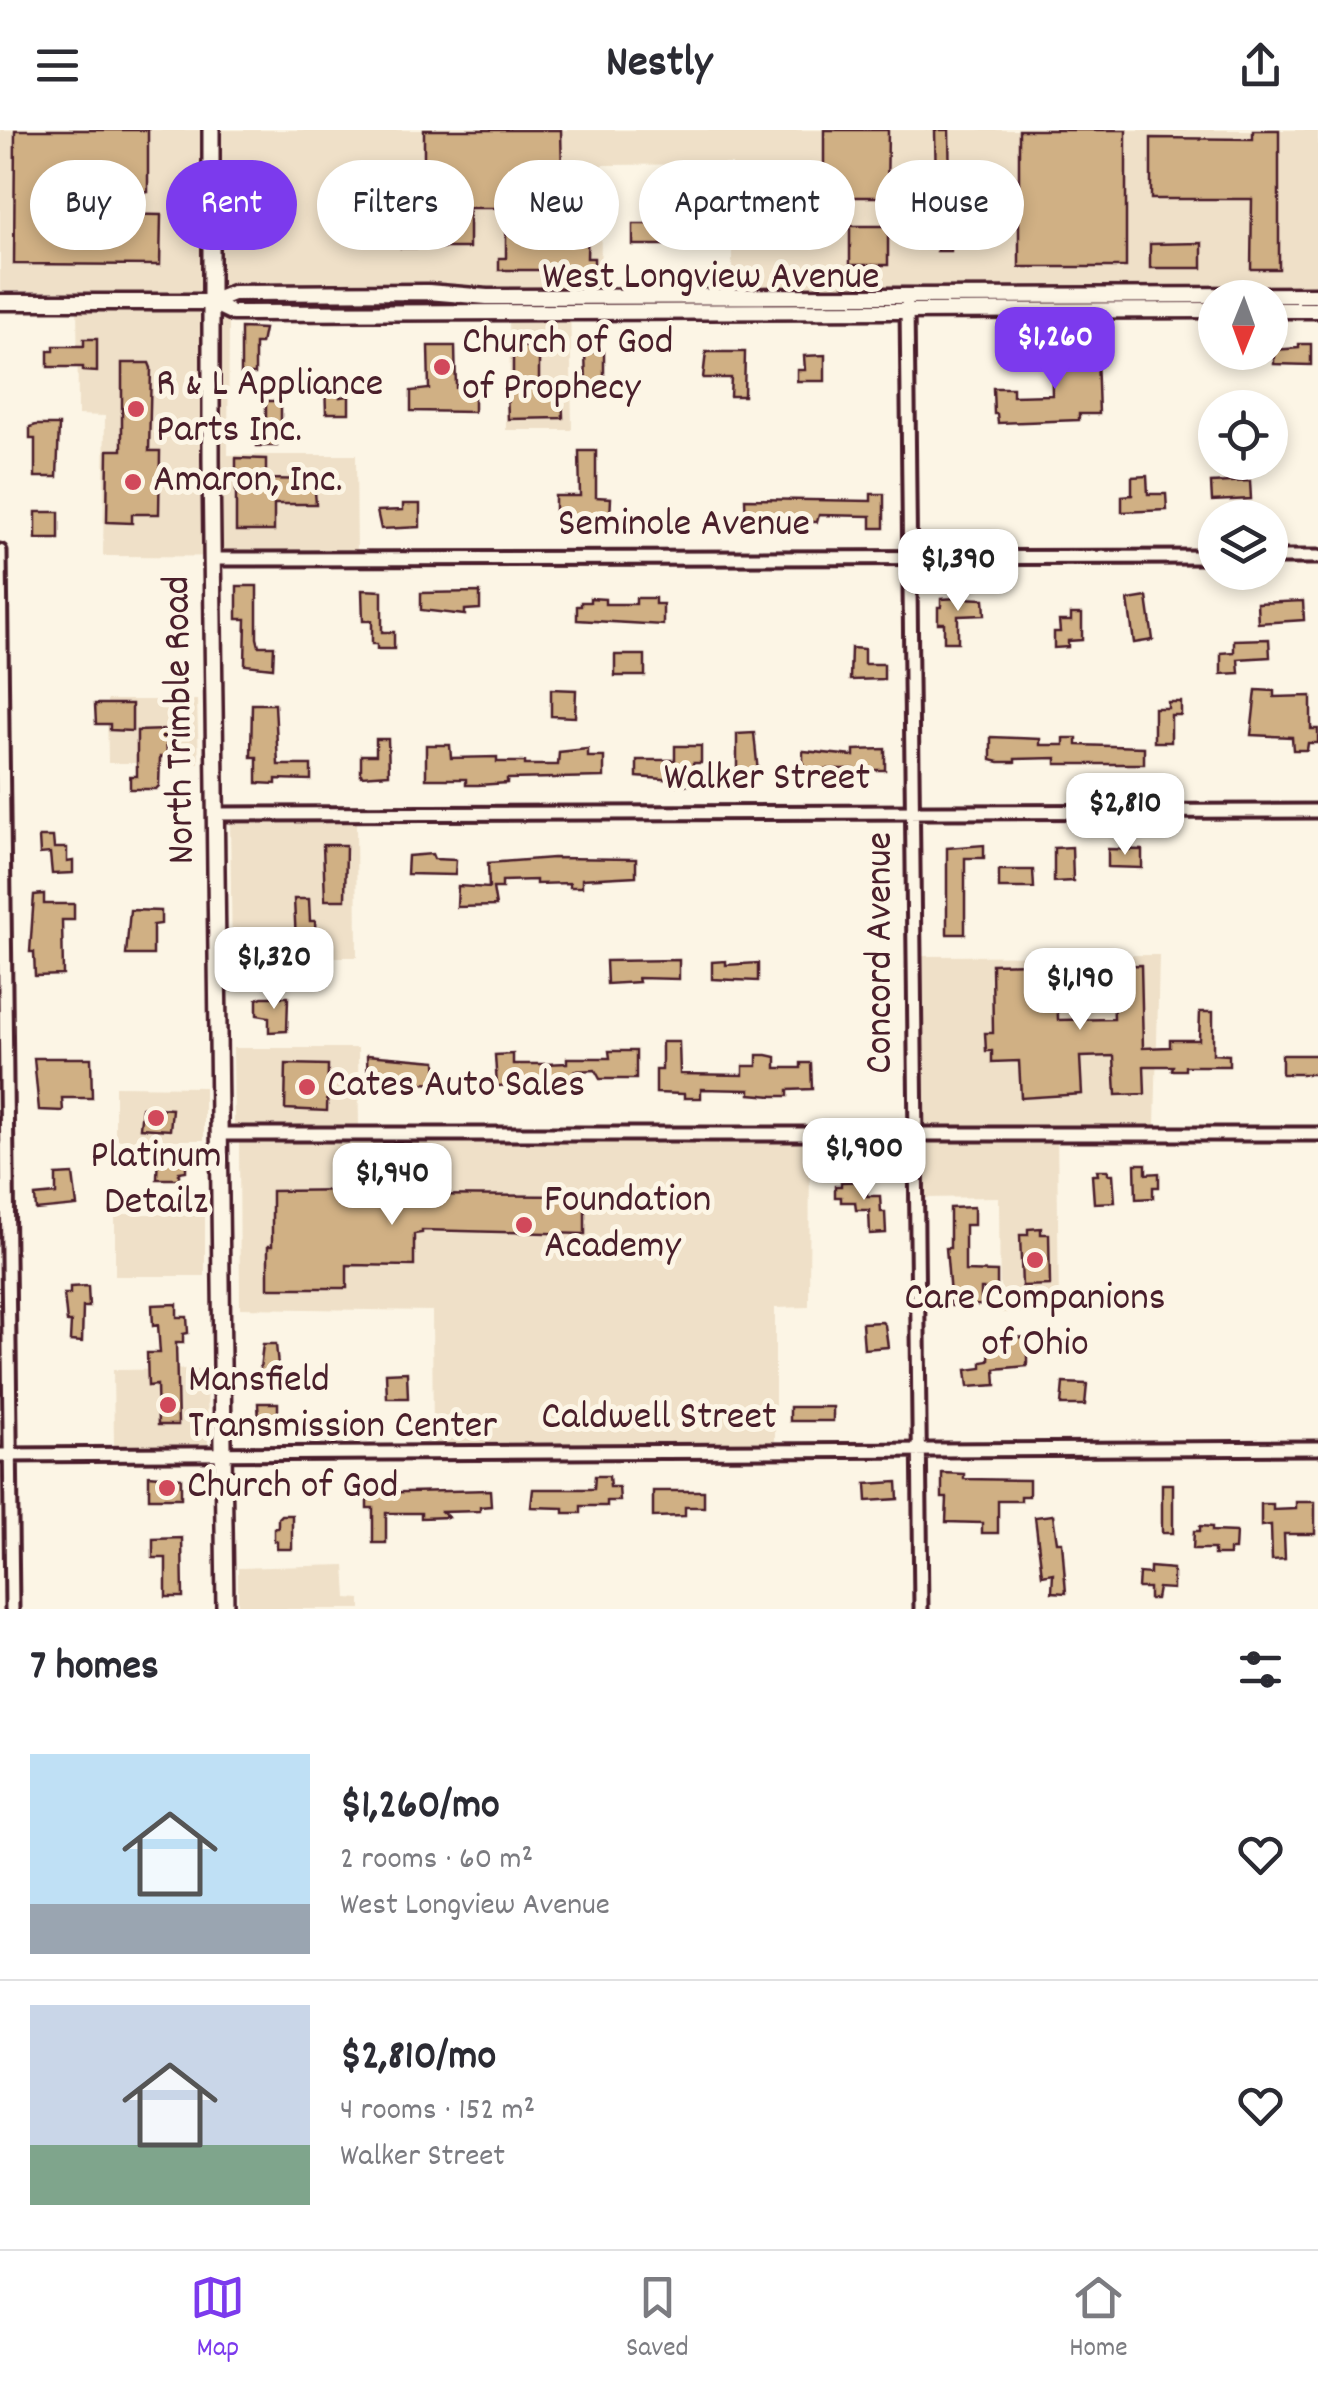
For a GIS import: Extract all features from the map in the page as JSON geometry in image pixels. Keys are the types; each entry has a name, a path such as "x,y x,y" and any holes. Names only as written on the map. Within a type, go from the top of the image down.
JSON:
{"main road":[{"name":"North Trimble Road","path":"211,130 225,1609"}],"street":[{"name":"West Longview Avenue","path":"0,302 210,302 233,314 1318,295"},
{"name":"West Longview Avenue","path":"907,304 1198,310"},
{"name":"Concord Avenue","path":"907,304 921,1609"},
{"path":"1288,310 1318,310"},
{"path":"0,551 6,1455 12,1609"},
{"name":"Seminole Avenue","path":"213,559 1198,557"},
{"path":"1288,557 1318,557"},
{"name":"Walker Street","path":"216,814 1318,811"},
{"path":"219,1134 1318,1134"},
{"name":"Caldwell Street","path":"6,1455 1318,1448"}],"shaded area":[{"path":"0,130 1318,130 1318,290 1288,290 1288,280 1198,280 1198,290 732,291 732,250 855,250 855,160 639,160 639,165 619,165 619,160 494,160 494,250 601,250 600,292 570,293 572,430 506,430 509,316 229,320 228,455 356,455 357,557 103,556 105,416 78,415 77,292 0,291"},
{"path":"107,700 197,700 199,763 108,763"},
{"path":"356,821 357,957 232,957 230,822"},
{"path":"1159,955 1155,1128 1057,1129 1059,1313 1000,1313 999,1197 921,1198 920,956"},
{"path":"233,1048 358,1048 359,1129 234,1127"},
{"path":"115,1086 204,1087 204,1140 115,1140"},
{"name":"Foundation Academy","path":"810,1142 809,1307 775,1308 775,1446 433,1446 432,1311 240,1308 239,1143"},
{"path":"115,1214 205,1214 205,1276 115,1276"},
{"path":"207,1369 208,1445 114,1446 113,1370"},
{"path":"345,1565 347,1598 361,1599 361,1609 238,1609 238,1568"}],"building":[{"path":"15,130 148,130 148,192 146,160 30,160 30,250 146,250 146,215 161,215 160,265 14,264"},
{"path":"424,130 561,130 562,160 494,160 494,208 474,208 474,160 424,160"},
{"path":"824,130 888,130 888,160 875,160 875,197 855,197 855,160 824,160"},
{"path":"935,130 949,130 949,160 935,160"},
{"path":"1019,130 1126,130 1126,267 1019,267 1019,250 1024,250 1024,160 1019,160"},
{"path":"1253,130 1279,130 1279,269 1251,269 1252,199 1151,199 1151,138 1253,139"},
{"path":"633,224 639,224 639,245 633,245"},
{"path":"855,226 875,226 875,250 888,250 888,265 850,265 850,250 855,250"},
{"path":"1202,243 1202,268 1150,268 1150,244"},
{"path":"506,250 587,250 587,258 594,258 594,270 499,270 499,258 506,258"},
{"path":"241,328 264,329 261,344 255,344 255,374 241,374"},
{"path":"84,339 97,339 97,372 83,371 83,367 48,367 48,351 54,351 54,346 84,346"},
{"path":"1051,343 1066,343 1066,355 1097,355 1099,414 1079,414 1079,420 998,423 993,388 1013,388 1013,396 1052,395"},
{"path":"1299,344 1311,344 1311,365 1288,364 1288,349 1299,348"},
{"name":"Church of God of Prophecy","path":"428,346 455,346 456,388 474,388 474,412 411,411 411,391 429,389"},
{"path":"513,347 539,347 539,387 562,387 563,418 508,419 507,388 513,388"},
{"path":"585,352 604,352 604,383 586,383"},
{"path":"706,352 745,352 744,396 730,396 731,378 703,378"},
{"path":"825,355 825,381 797,381 797,370 805,370 804,356"},
{"path":"122,363 149,363 149,451 160,451 159,514 132,514 132,523 107,522 108,450 122,450"},
{"path":"325,382 341,383 340,397 349,396 349,413 326,413"},
{"path":"266,401 281,401 277,446 257,446 257,424 266,423"},
{"path":"59,425 57,477 35,477 35,439 30,439 30,427"},
{"path":"579,451 596,451 596,497 611,498 610,519 555,517 555,496 580,496"},
{"path":"236,458 266,459 266,479 314,480 316,504 274,504 274,531 236,531"},
{"path":"1147,476 1148,494 1166,494 1167,510 1122,512 1122,496 1132,495 1132,477"},
{"path":"1250,481 1251,499 1212,500 1211,483"},
{"path":"871,494 884,494 884,528 871,528 871,516 819,515 817,522 746,520 745,499 871,501"},
{"path":"403,504 420,504 420,527 381,529 377,511 403,510"},
{"path":"36,512 59,512 59,539 36,539"},
{"path":"237,586 257,586 257,638 259,646 274,646 273,668 245,665 246,619 237,619"},
{"path":"362,590 382,591 382,632 394,632 394,649 377,649 377,644 372,644 372,621 363,621"},
{"path":"480,592 480,609 465,610 465,615 421,610 421,593"},
{"path":"1147,597 1153,640 1134,643 1128,600"},
{"path":"590,598 605,599 605,604 636,604 636,598 655,598 655,604 663,604 663,625 577,620 577,606 590,602"},
{"path":"941,599 984,599 985,615 958,616 958,642 944,642 944,623 938,623 938,607"},
{"path":"1303,601 1304,620 1258,623 1257,603"},
{"path":"1071,614 1082,614 1082,640 1054,648 1059,621 1071,621"},
{"path":"1269,639 1270,657 1238,659 1239,673 1221,674 1221,653 1234,652 1234,640"},
{"path":"851,648 864,649 864,664 884,664 884,679 850,680"},
{"path":"615,655 645,655 645,676 615,676"},
{"path":"551,689 576,690 575,717 551,716"},
{"path":"1256,690 1274,691 1274,697 1311,696 1311,729 1318,729 1318,743 1308,743 1307,750 1293,750 1292,737 1251,735"},
{"path":"1168,702 1181,702 1181,715 1171,715 1171,742 1154,742 1154,708 1168,708"},
{"path":"95,704 132,704 132,731 110,730 110,724 96,724"},
{"path":"252,704 275,704 278,765 311,765 311,780 257,783 257,757 251,757"},
{"path":"166,730 167,757 160,757 159,786 130,789 130,776 137,776 137,731"},
{"path":"754,733 758,773 742,776 737,773 737,734"},
{"path":"991,737 1040,739 1040,745 1064,745 1064,738 1077,738 1077,745 1144,747 1144,764 1056,764 1056,758 999,762 991,760"},
{"path":"376,739 388,739 389,774 361,776 361,755 376,755"},
{"path":"426,745 450,745 451,758 497,757 497,762 525,765 558,765 559,752 588,749 588,757 604,757 604,777 507,779 507,783 478,785 466,785 466,779 426,779"},
{"path":"675,746 701,746 701,763 693,763 693,785 637,777 637,760 675,760"},
{"path":"885,749 885,770 867,770 867,776 854,776 854,769 803,769 803,751 854,756 854,750"},
{"path":"39,837 53,837 54,848 67,848 67,862 73,861 73,873 52,874 50,853 40,854"},
{"path":"323,845 346,845 345,900 325,900"},
{"path":"984,845 984,858 965,858 965,934 947,934 947,848"},
{"path":"1072,847 1073,881 1054,882 1054,848"},
{"path":"1108,849 1142,850 1142,868 1108,867"},
{"path":"432,854 434,859 456,860 455,875 407,874 408,856"},
{"path":"553,858 636,859 636,876 582,879 582,887 570,887 570,883 536,884 536,880 502,881 502,888 493,888 496,906 457,907 458,886 489,888 488,863"},
{"path":"999,870 1033,870 1034,888 999,888"},
{"path":"44,894 44,904 74,904 74,920 62,920 63,975 35,976 34,952 30,952 34,895"},
{"path":"294,899 309,899 316,942 296,942"},
{"path":"130,910 161,911 161,924 153,925 153,955 126,955"},
{"path":"1056,958 1058,1020 1114,1019 1112,966 1141,965 1143,1048 1170,1047 1170,1040 1199,1040 1200,1012 1213,1012 1213,1054 1229,1055 1229,1066 1185,1066 1185,1070 1172,1070 1173,1066 1144,1066 1145,1094 1116,1095 1114,1056 1080,1057 1082,1094 1021,1098 1019,1061 992,1062 992,1051 986,1051 985,1033 993,1033 992,964"},
{"path":"679,960 679,979 638,978 639,982 607,984 606,961"},
{"path":"726,961 726,965 758,963 758,981 712,979 712,962"},
{"path":"288,997 287,1031 269,1032 269,1017 257,1015 257,999"},
{"path":"662,1042 679,1042 680,1074 743,1075 743,1066 757,1066 757,1055 767,1055 776,1057 776,1068 801,1068 801,1063 811,1063 812,1089 788,1090 788,1096 750,1094 750,1090 701,1089 701,1098 656,1093 656,1070 662,1070"},
{"path":"609,1051 636,1051 636,1079 600,1079 595,1070 574,1071 573,1083 561,1084 560,1079 514,1081 514,1085 497,1086 495,1055 513,1054 513,1064 545,1064 567,1063 567,1058 610,1058"},
{"path":"367,1055 436,1061 437,1083 368,1085"},
{"path":"1282,1055 1318,1055 1318,1074 1282,1074"},
{"path":"34,1058 91,1058 92,1098 62,1098 63,1111 39,1110"},
{"name":"Cates Auto Sales","path":"286,1064 328,1065 327,1111 285,1109"},
{"name":"Platinum Detailz","path":"142,1107 172,1109 170,1130 140,1128"},
{"path":"158,1151 177,1151 186,1164 179,1179 157,1179"},
{"path":"1135,1164 1146,1164 1146,1174 1159,1173 1159,1187 1153,1187 1153,1198 1136,1199"},
{"path":"1097,1170 1113,1174 1115,1202 1094,1203 1092,1175 1098,1175"},
{"path":"73,1174 77,1206 36,1210 35,1196 56,1194 56,1175"},
{"path":"867,1181 867,1196 880,1196 886,1233 870,1234 869,1210 856,1210 855,1202 841,1202 841,1197 835,1197 835,1186 841,1186 841,1182"},
{"path":"370,1185 371,1192 398,1195 585,1196 585,1234 422,1230 414,1234 414,1266 347,1265 347,1288 268,1288 272,1191 356,1190 356,1186"},
{"path":"974,1207 974,1225 965,1225 965,1271 997,1272 997,1289 981,1289 981,1305 951,1306 946,1248 950,1248 950,1208"},
{"name":"Care Companions of Ohio","path":"1041,1228 1041,1234 1049,1234 1050,1285 1022,1286 1020,1235 1028,1235 1028,1229"},
{"path":"88,1286 89,1307 83,1307 82,1342 70,1341 71,1322 67,1322 64,1294 70,1294 70,1287"},
{"path":"177,1304 177,1317 187,1317 188,1333 183,1334 183,1343 176,1343 178,1425 158,1425 157,1385 148,1386 147,1353 160,1353 152,1305"},
{"path":"882,1322 888,1347 864,1349 862,1323"},
{"path":"1027,1337 1027,1366 995,1369 996,1385 968,1387 966,1370 982,1368 982,1362 989,1361 990,1339"},
{"path":"263,1344 276,1344 279,1377 259,1377"},
{"path":"407,1372 408,1398 387,1398 386,1373"},
{"path":"1063,1383 1087,1384 1085,1405 1061,1405"},
{"path":"258,1403 278,1403 278,1432 262,1431"},
{"path":"790,1407 833,1407 833,1421 790,1421"},
{"path":"942,1473 964,1474 964,1479 1029,1480 1029,1496 1021,1496 1021,1501 998,1501 998,1533 982,1533 982,1523 946,1522"},
{"name":"Church of God","path":"149,1475 181,1478 181,1498 149,1498"},
{"path":"595,1476 609,1476 610,1487 619,1487 620,1501 607,1501 607,1506 581,1506 581,1513 531,1507 533,1489 594,1489"},
{"path":"897,1482 898,1499 867,1501 866,1484"},
{"path":"1162,1484 1173,1484 1173,1533 1162,1533"},
{"path":"490,1490 491,1506 480,1507 480,1511 442,1512 448,1517 421,1518 421,1513 386,1513 386,1543 373,1543 373,1508 367,1508 367,1493"},
{"path":"653,1491 704,1491 704,1507 685,1507 685,1516 653,1517"},
{"path":"1296,1502 1315,1502 1315,1534 1284,1534 1285,1559 1272,1560 1271,1525 1261,1526 1261,1504 1273,1504 1273,1510 1296,1509"},
{"path":"281,1515 292,1515 292,1549 277,1549 274,1541 274,1528 278,1528"},
{"path":"1053,1515 1057,1542 1062,1542 1066,1593 1052,1592 1053,1573 1042,1575 1035,1517"},
{"path":"1200,1526 1236,1532 1235,1550 1229,1550 1229,1555 1214,1555 1214,1549 1193,1549 1194,1531 1200,1531"},
{"path":"182,1538 183,1597 166,1597 166,1558 153,1558 153,1539"},
{"path":"1150,1567 1173,1569 1173,1589 1158,1588 1156,1599 1149,1599 1149,1588 1138,1588 1139,1573 1150,1574"}],"place":[{"name":"Church of God of Prophecy","path":"442,367"},
{"name":"R & L Appliance Parts Inc.","path":"136,409"},
{"name":"Amaron, Inc.","path":"133,482"},
{"name":"Cates Auto Sales","path":"307,1087"},
{"name":"Platinum Detailz","path":"156,1118"},
{"name":"Foundation Academy","path":"524,1225"},
{"name":"Care Companions of Ohio","path":"1035,1260"},
{"name":"Mansfield Transmission Center","path":"168,1405"},
{"name":"Church of God","path":"167,1488"}]}
